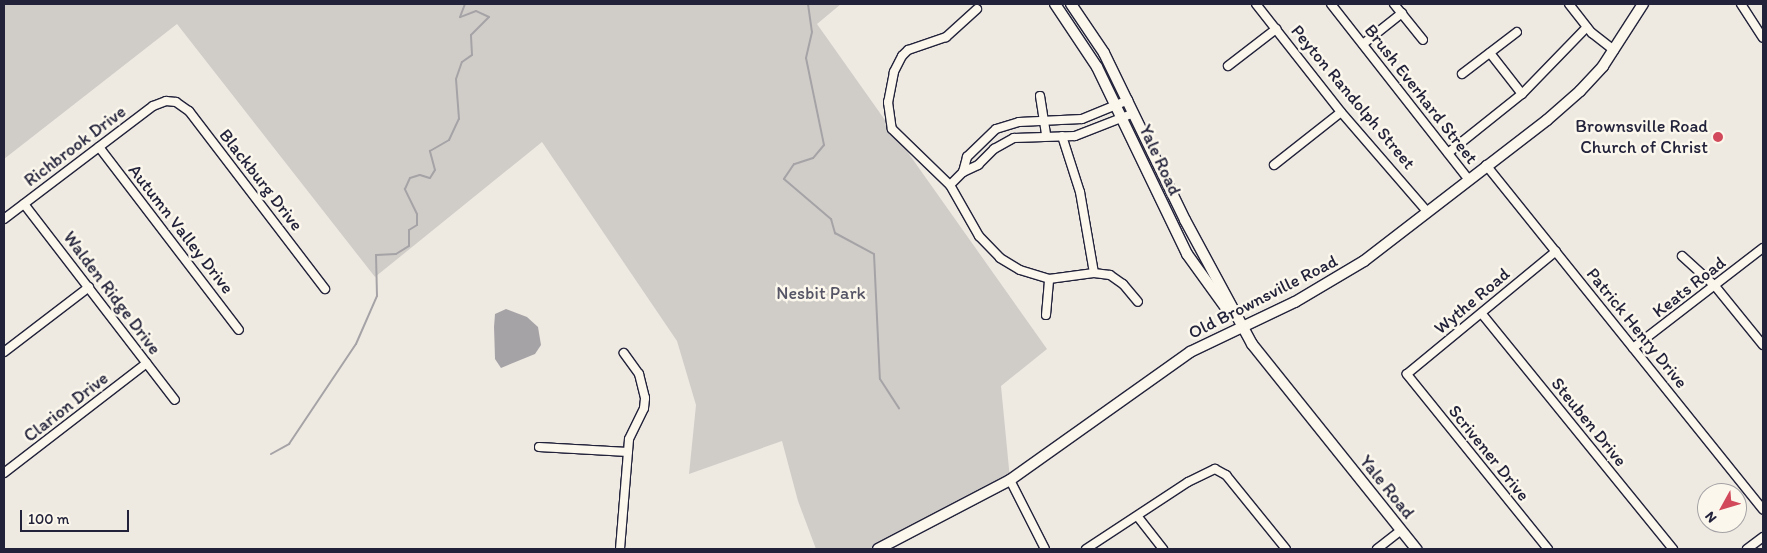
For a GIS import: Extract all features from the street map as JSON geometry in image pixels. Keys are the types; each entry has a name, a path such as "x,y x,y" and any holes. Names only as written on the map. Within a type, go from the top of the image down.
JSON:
{"main road":[{"name":"Yale Road","path":"1055,4 1089,52 1117,105 1187,254 1242,327 1266,363 1416,549"},
{"name":"Yale Road","path":"1072,4 1104,52 1182,214 1242,327"},
{"name":"Old Brownsville Road","path":"878,549 1010,480 1190,352 1338,279 1426,210 1469,180 1573,97 1614,50 1643,4"}],"street":[{"name":"Peyton Randolph Street","path":"1256,4 1341,112 1426,210"},
{"name":"Brush Everhard Street","path":"1331,4 1469,180"},
{"path":"1394,4 1423,40"},
{"path":"1569,4 1587,27 1614,50"},
{"path":"1740,4 1763,38"},
{"path":"977,9 946,37 904,53 894,72 888,102 892,129 950,185 990,249 1020,270 1049,279 1094,274 1118,279 1138,302"},
{"path":"1363,44 1402,13"},
{"path":"1448,153 1522,94 1587,27"},
{"path":"1228,66 1276,29"},
{"path":"1462,74 1517,32"},
{"path":"1490,52 1522,94"},
{"path":"1040,96 1046,135"},
{"path":"964,172 966,157 996,129 1020,122 1082,119 1128,100"},
{"name":"Richbrook Drive","path":"4,219 153,106 166,101"},
{"name":"Blackburg Drive","path":"166,101 180,103 189,111 326,289"},
{"path":"1274,165 1341,112"},
{"path":"950,185 964,172 1014,138 1046,135 1062,136 1088,132 1134,113"},
{"path":"1062,136 1080,192 1094,274"},
{"name":"Autumn Valley Drive","path":"99,147 239,330"},
{"name":"Patrick Henry Drive","path":"1486,166 1763,510"},
{"name":"Walden Ridge Drive","path":"24,204 175,400"},
{"name":"Keats Road","path":"1633,348 1763,248"},
{"name":"Wythe Road","path":"1407,374 1556,251"},
{"path":"1682,256 1715,286 1763,346"},
{"path":"1046,315 1049,279"},
{"path":"4,352 89,288"},
{"name":"Steuben Drive","path":"1482,314 1673,549"},
{"path":"620,549 629,438 644,408 645,398 640,374 624,353"},
{"name":"Clarion Drive","path":"4,473 147,363"},
{"name":"Scrivener Drive","path":"1407,374 1548,549"},
{"path":"539,447 628,452"},
{"path":"1086,549 1138,517 1188,482 1215,469 1226,475 1286,549"},
{"path":"1010,480 1046,549"},
{"path":"1138,517 1163,549"},
{"path":"1377,549 1401,530"},
{"path":"1747,549 1763,537"}],"green space":[{"name":"Nesbit Park","path":"4,4 841,4 817,24 1047,349 1001,386 1010,479 880,549 816,549 798,501 782,441 689,474 696,405 677,341 542,142 375,277 177,24 4,159"}],"shaded area":[{"path":"506,309 527,317 538,327 541,345 535,354 501,368 495,359 495,314"}],"waterway":[{"path":"271,454 289,444 356,344 377,296 376,255 396,254 409,246 409,230 417,225 417,214 405,189 410,178 420,175 430,178 435,170 430,151 449,140 459,119 456,79 462,62 472,55 471,35 489,17 476,11 460,17 465,4"},
{"path":"808,4 812,32 806,58 824,145 813,158 794,164 784,179 831,219 835,233 874,254 880,379 899,408"}],"place":[{"name":"Brownsville Road Church of Christ","path":"1718,137"}]}
